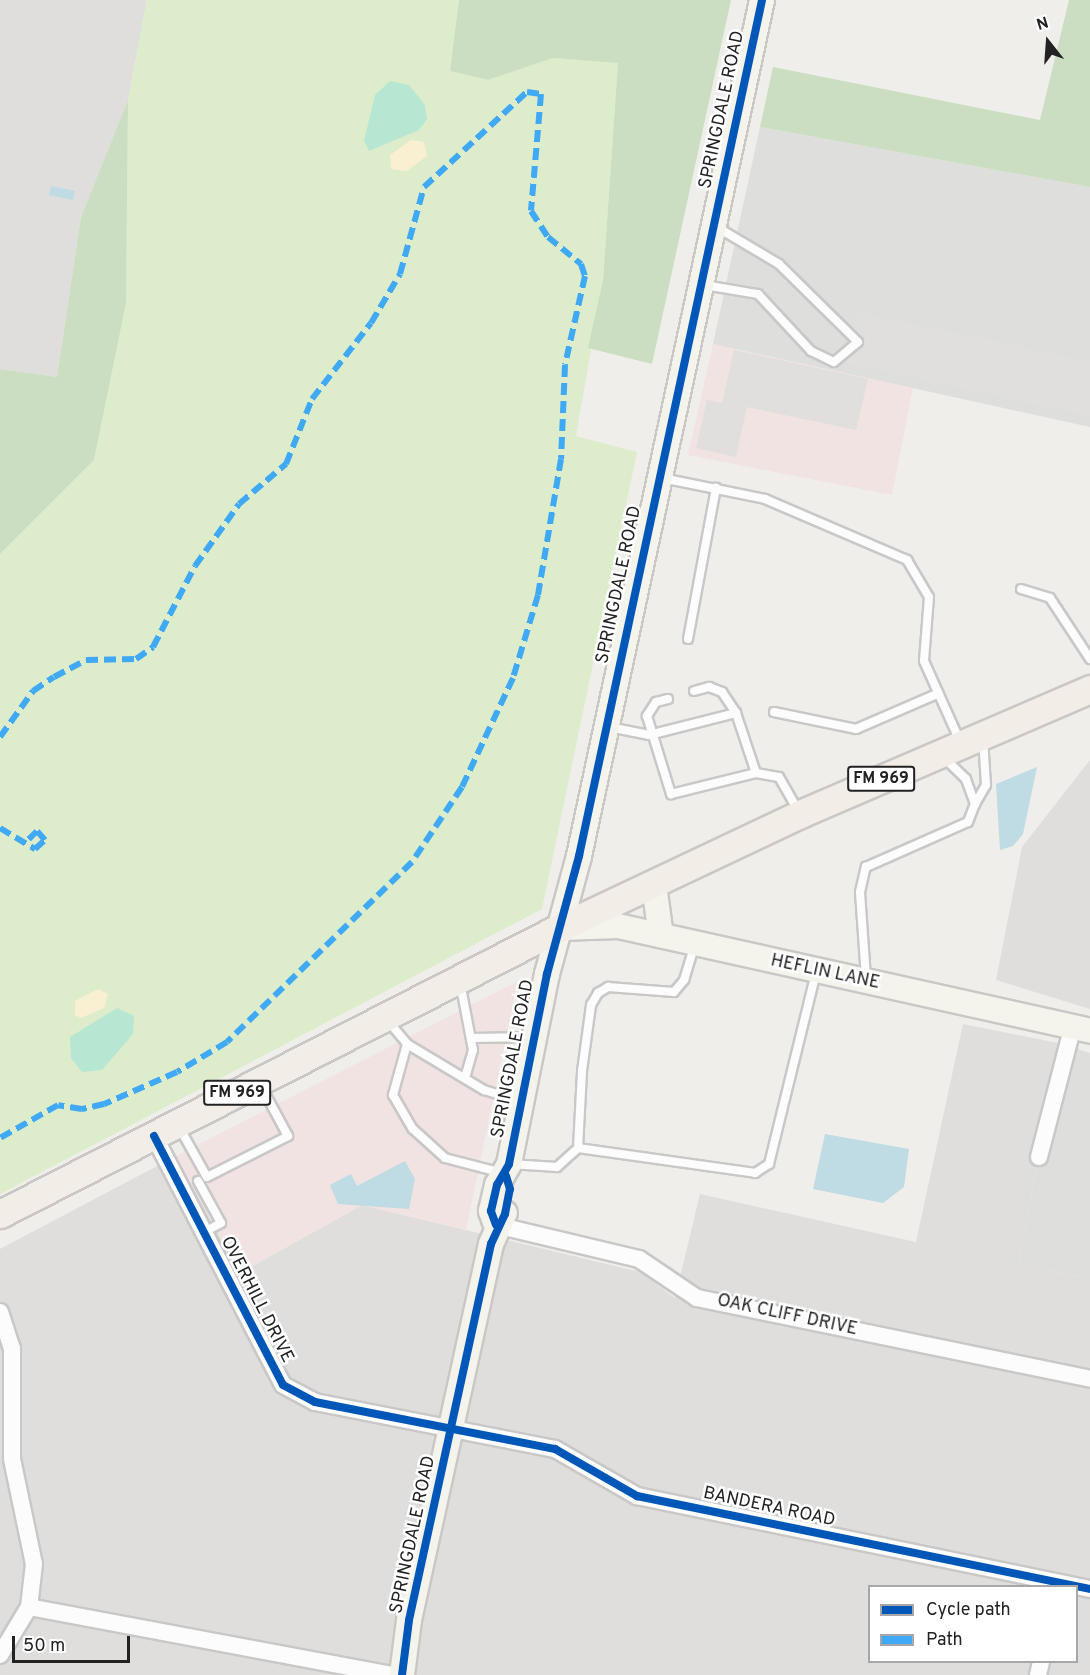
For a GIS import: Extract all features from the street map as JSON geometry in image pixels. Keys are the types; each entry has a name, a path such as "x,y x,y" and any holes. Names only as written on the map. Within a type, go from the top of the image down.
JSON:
{"main road":[{"name":"SPRINGDALE ROAD","path":"393,1675 398,1636 409,1620 496,1225 505,1214 507,1171 534,1037 715,226 762,0"},
{"name":"FM 969","path":"0,1214 460,981 559,928 800,814 1090,689"},
{"path":"654,885 661,936"},
{"name":"HEFLIN LANE","path":"559,928 618,926 817,973 1082,1028"}],"street":[{"path":"1039,1157 1082,1028"},
{"name":"OVERHILL DRIVE","path":"154,1136 283,1385 315,1402 453,1427"},
{"name":"OAK CLIFF DRIVE","path":"496,1225 639,1259 698,1298 1090,1379"},
{"path":"0,1312 12,1348 12,1459 34,1564 29,1607 0,1655"},
{"name":"BANDERA ROAD","path":"453,1427 555,1449 637,1496 1059,1584"},
{"path":"29,1607 393,1675"}],"lane":[{"path":"702,285 758,294 811,351 834,362 858,342 779,264 715,226"},
{"path":"659,477 765,499 907,560 929,597 924,662 961,744 986,785 968,822 866,867 860,892 866,982"},
{"path":"688,639 716,488"},
{"path":"1022,589 1050,598 1090,659"},
{"path":"694,691 709,687 722,692 736,714 756,773"},
{"path":"774,712 856,729 939,693"},
{"path":"668,699 656,702 647,716 649,735 671,794 756,773 779,777 800,814"},
{"path":"605,726 649,735 736,714"},
{"path":"961,744 966,779 975,804"},
{"path":"407,1044 393,1095 413,1129 445,1158 507,1171 557,1167 578,1148 591,1005 608,987 674,992 684,980 695,944"},
{"path":"578,1148 755,1173 769,1164 817,973"},
{"path":"460,981 471,1038 465,1078"},
{"path":"385,1019 407,1044 465,1078 521,1101"},
{"path":"471,1038 534,1037"},
{"path":"183,1190 288,1136 259,1082"},
{"path":"178,1124 207,1177"},
{"path":"198,1181 221,1223 204,1232"}],"shaded area":[{"path":"0,0 147,0 128,100 81,217 57,377 0,369"},
{"path":"760,127 1090,187 1090,427 713,344"},
{"path":"857,312 1090,361 1090,416 846,364"},
{"path":"713,344 913,388 892,495 688,455"},
{"path":"734,350 868,379 856,430 747,407 736,457 696,448 707,400 722,403"},
{"path":"1090,760 1090,1009 996,980 1022,847"},
{"path":"518,981 466,1230 362,1205 240,1273 176,1156"},
{"path":"963,1024 1058,1043 1019,1264 1090,1279 1090,1675 0,1675 0,1249 176,1156 240,1273 362,1205 640,1272 675,1298 700,1194 916,1242"},
{"path":"1058,1043 1090,1053 1090,1279 1019,1264"}],"green space":[{"path":"147,0 459,0 450,71 488,80 553,58 618,62 603,280 576,436 637,452 542,909 0,1194 0,554 94,460 126,303 128,100"},
{"path":"459,0 731,0 652,364 588,348 603,280 618,63 553,58 488,80 450,71"},
{"path":"1069,0 1090,0 1090,187 760,127 773,67 1040,120"},
{"path":"390,81 409,85 425,105 427,119 419,130 369,151 364,141 375,95"},
{"path":"128,100 126,303 94,460 0,554 0,369 57,377 81,217"},
{"path":"117,1008 134,1016 133,1034 102,1070 82,1072 71,1058 70,1037"}],"sand":[{"path":"411,140 424,142 427,156 407,171 391,169 390,155"},
{"path":"98,989 108,994 104,1008 81,1018 75,1015 75,1001"}],"water":[{"path":"51,186 75,191 73,200 49,195"},
{"path":"1037,767 1023,834 1013,846 1000,850 996,784"},
{"path":"825,1134 909,1149 904,1187 883,1203 813,1189"},
{"path":"405,1161 415,1179 409,1209 338,1204 330,1185 351,1174 357,1186"}],"marked path":[{"path":"0,737 33,691 54,677 86,660 136,659 153,647 195,566 239,504 286,464 312,399 371,323 400,274 424,187 527,92 541,94 531,211 548,237 581,264 585,276 565,365 561,459 538,595 513,678 462,787 412,862 227,1042 177,1072 104,1104 82,1109 58,1105 0,1138"},
{"path":"0,828 35,849 45,840 37,831 28,840"}],"cycle path":[{"path":"496,1225 491,1211 497,1185 509,1164 547,974 579,856 762,0"},
{"path":"154,1136 283,1385 315,1402 555,1449 637,1496 1071,1585"},
{"path":"402,1675 409,1620 491,1244 505,1214 510,1189 506,1176"},
{"path":"1078,1587 1090,1589"}]}
